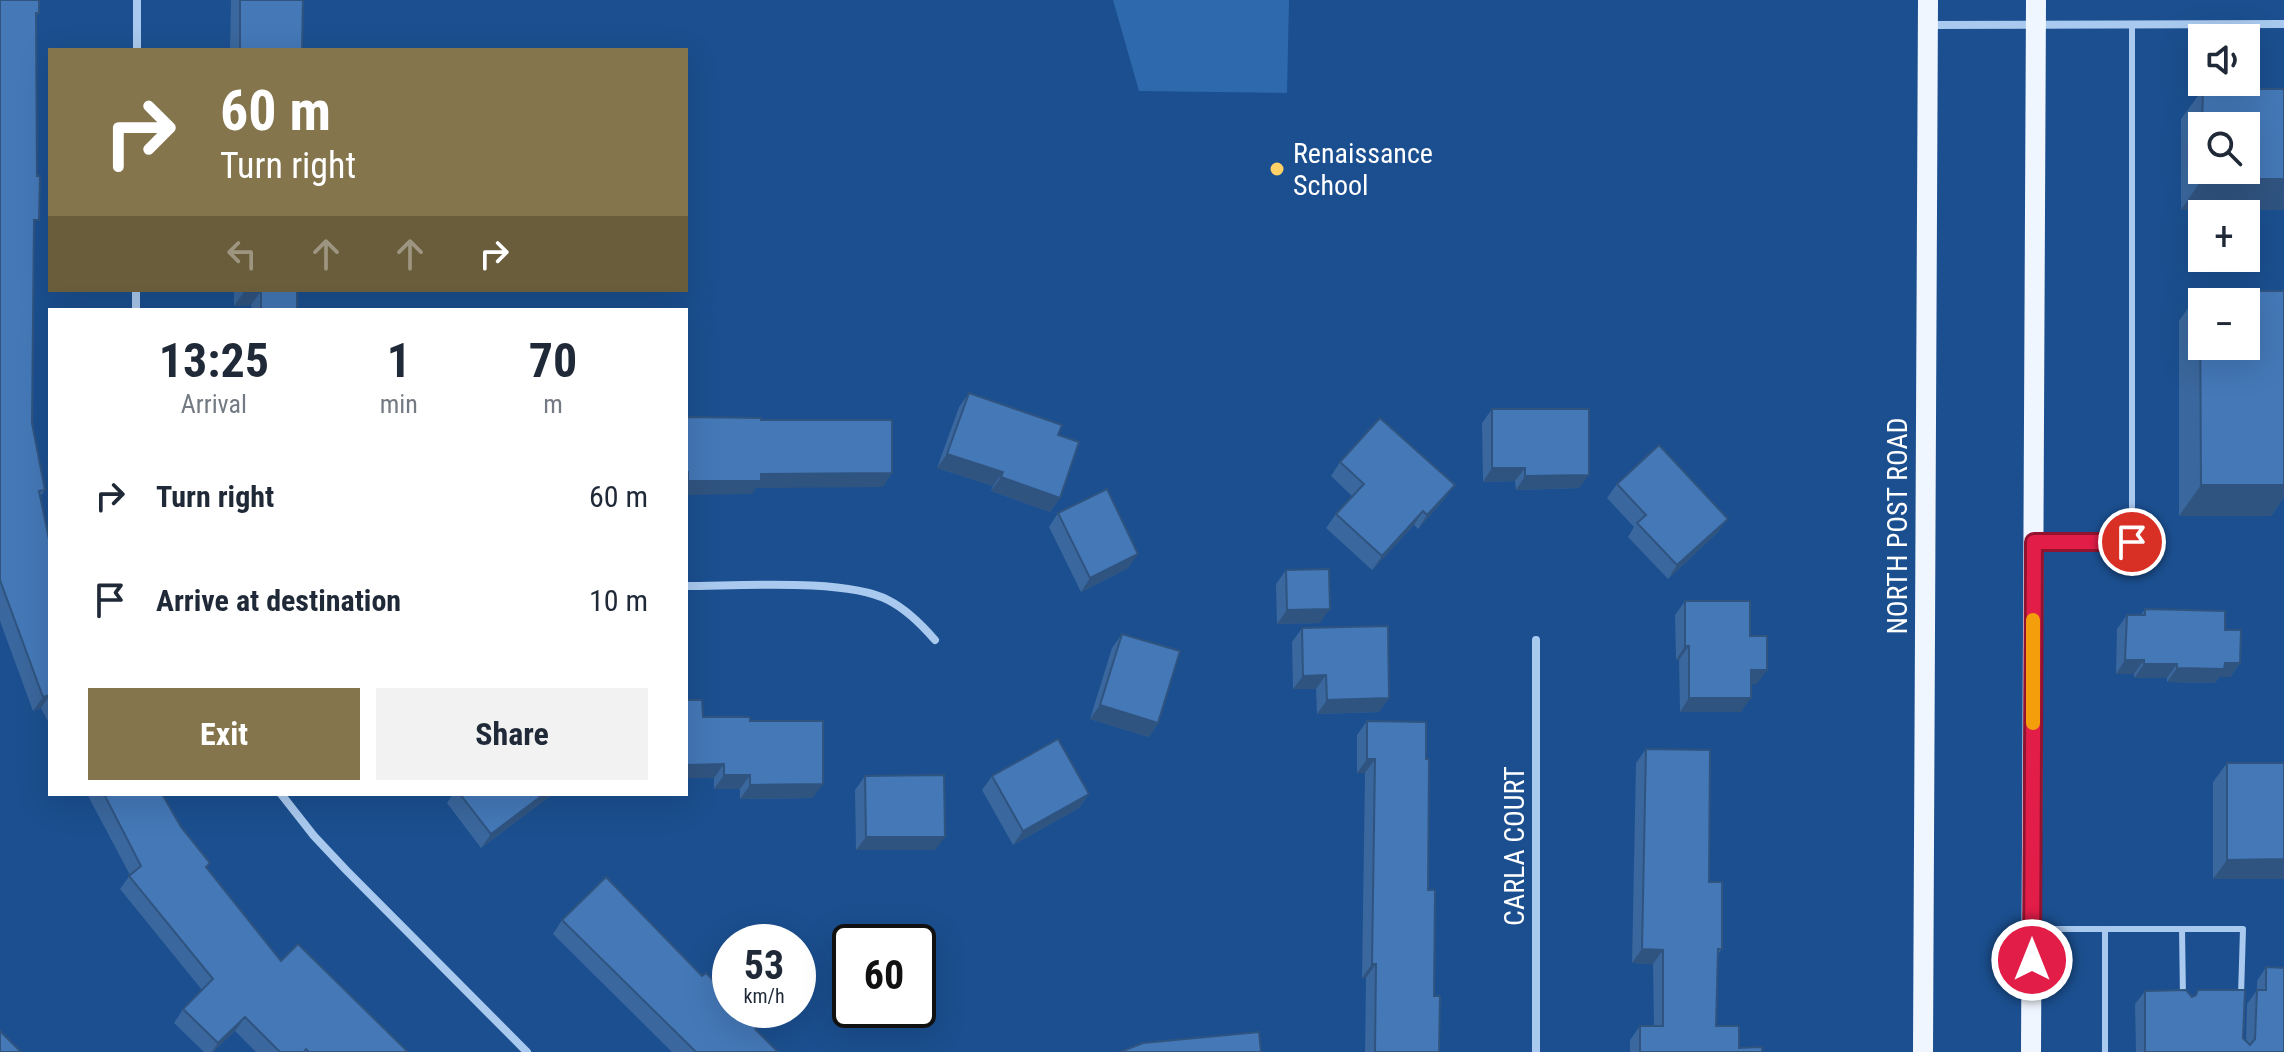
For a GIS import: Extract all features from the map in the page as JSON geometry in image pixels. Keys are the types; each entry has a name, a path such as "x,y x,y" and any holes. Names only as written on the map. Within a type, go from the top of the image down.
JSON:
{"main road":[{"name":"NORTH POST ROAD","path":"1923,1052 1928,0"},
{"path":"2031,1052 2036,0"}],"street":[{"path":"137,0 137,48"},
{"path":"1928,25 2284,24"},
{"path":"688,586 850,588 887,599 935,640"},
{"name":"CARLA COURT","path":"1536,640 1536,1052"},
{"path":"286,796 346,870 527,1052"}],"lane":[{"path":"2034,542 2132,542 2132,24"},
{"path":"2032,929 2243,929 2241,1006"},
{"path":"2105,929 2105,1052"},
{"path":"2182,929 2183,1004"}],"shaded area":[{"path":"1113,0 1289,0 1287,93 1139,91"}],"building":[{"path":"0,0 39,0 39,13 36,13 37,176 40,176 39,220 34,220 32,423 45,490 39,491 48,534 48,696 43,697 0,580"},
{"path":"240,0 303,0 302,48 240,48"},
{"path":"2260,89 2284,89 2284,179 2260,179 2260,112 2202,112 2203,96 2260,96"},
{"path":"2260,291 2284,291 2284,485 2201,485 2200,360 2260,360"},
{"path":"261,292 297,292 297,308 261,308"},
{"path":"969,393 1062,425 1058,435 1079,442 1060,498 1001,477 1003,472 947,454"},
{"path":"1492,409 1589,409 1589,475 1525,476 1525,468 1492,468"},
{"path":"688,417 892,420 892,473 761,474 761,481 688,481"},
{"path":"1380,418 1455,485 1427,515 1423,511 1382,556 1336,514 1364,484 1340,462"},
{"path":"1659,445 1728,519 1677,565 1637,523 1646,515 1617,484"},
{"path":"1107,489 1138,554 1090,578 1058,513"},
{"path":"1329,569 1330,609 1287,610 1286,570"},
{"path":"1685,601 1750,601 1750,636 1767,636 1767,670 1751,670 1751,698 1689,698"},
{"path":"2145,609 2225,611 2225,630 2241,630 2240,663 2225,663 2224,669 2177,668 2177,664 2144,664 2144,660 2125,660 2127,615 2145,615"},
{"path":"1388,626 1389,698 1327,700 1326,675 1303,676 1302,628"},
{"path":"1122,634 1180,651 1158,723 1100,705"},
{"path":"688,700 702,700 703,717 750,717 750,721 823,721 823,784 750,785 750,775 724,775 724,764 688,765"},
{"path":"1367,721 1426,722 1426,759 1429,759 1428,890 1435,890 1434,996 1440,996 1439,1052 1375,1052 1376,964 1372,964 1375,759 1367,759"},
{"path":"1058,739 1089,794 1023,831 992,776"},
{"path":"1646,749 1710,750 1709,882 1722,882 1722,949 1718,949 1716,1026 1739,1026 1739,1048 1762,1047 1762,1052 1640,1052 1640,1026 1663,1026 1663,950 1642,949"},
{"path":"2227,763 2284,763 2284,859 2227,860"},
{"path":"944,775 945,837 866,837 865,776"},
{"path":"105,796 163,796 181,827 210,863 206,867 281,961 298,944 407,1051 309,1052 306,1049 304,1052 280,1052 245,1017 218,1043 183,1009 213,979 129,876 141,866"},
{"path":"462,796 541,796 491,834"},
{"path":"606,877 702,976 706,973 712,979 712,1028 756,1028 778,1052 696,1052 562,920"},
{"path":"2266,967 2284,968 2284,1052 2145,1052 2145,991 2186,990 2192,997 2198,990 2245,990 2243,1038 2250,1045 2255,1039 2257,990 2266,990"},
{"path":"0,1031 21,1052 0,1052"},
{"path":"1259,1032 1261,1052 1120,1052 1143,1043"}],"slow traffic":[{"path":"2033,620 2033,723"}],"place":[{"name":"Renaissance School","path":"1277,169"}],"route":[{"path":"2032,960 2034,542 2132,542"}]}
